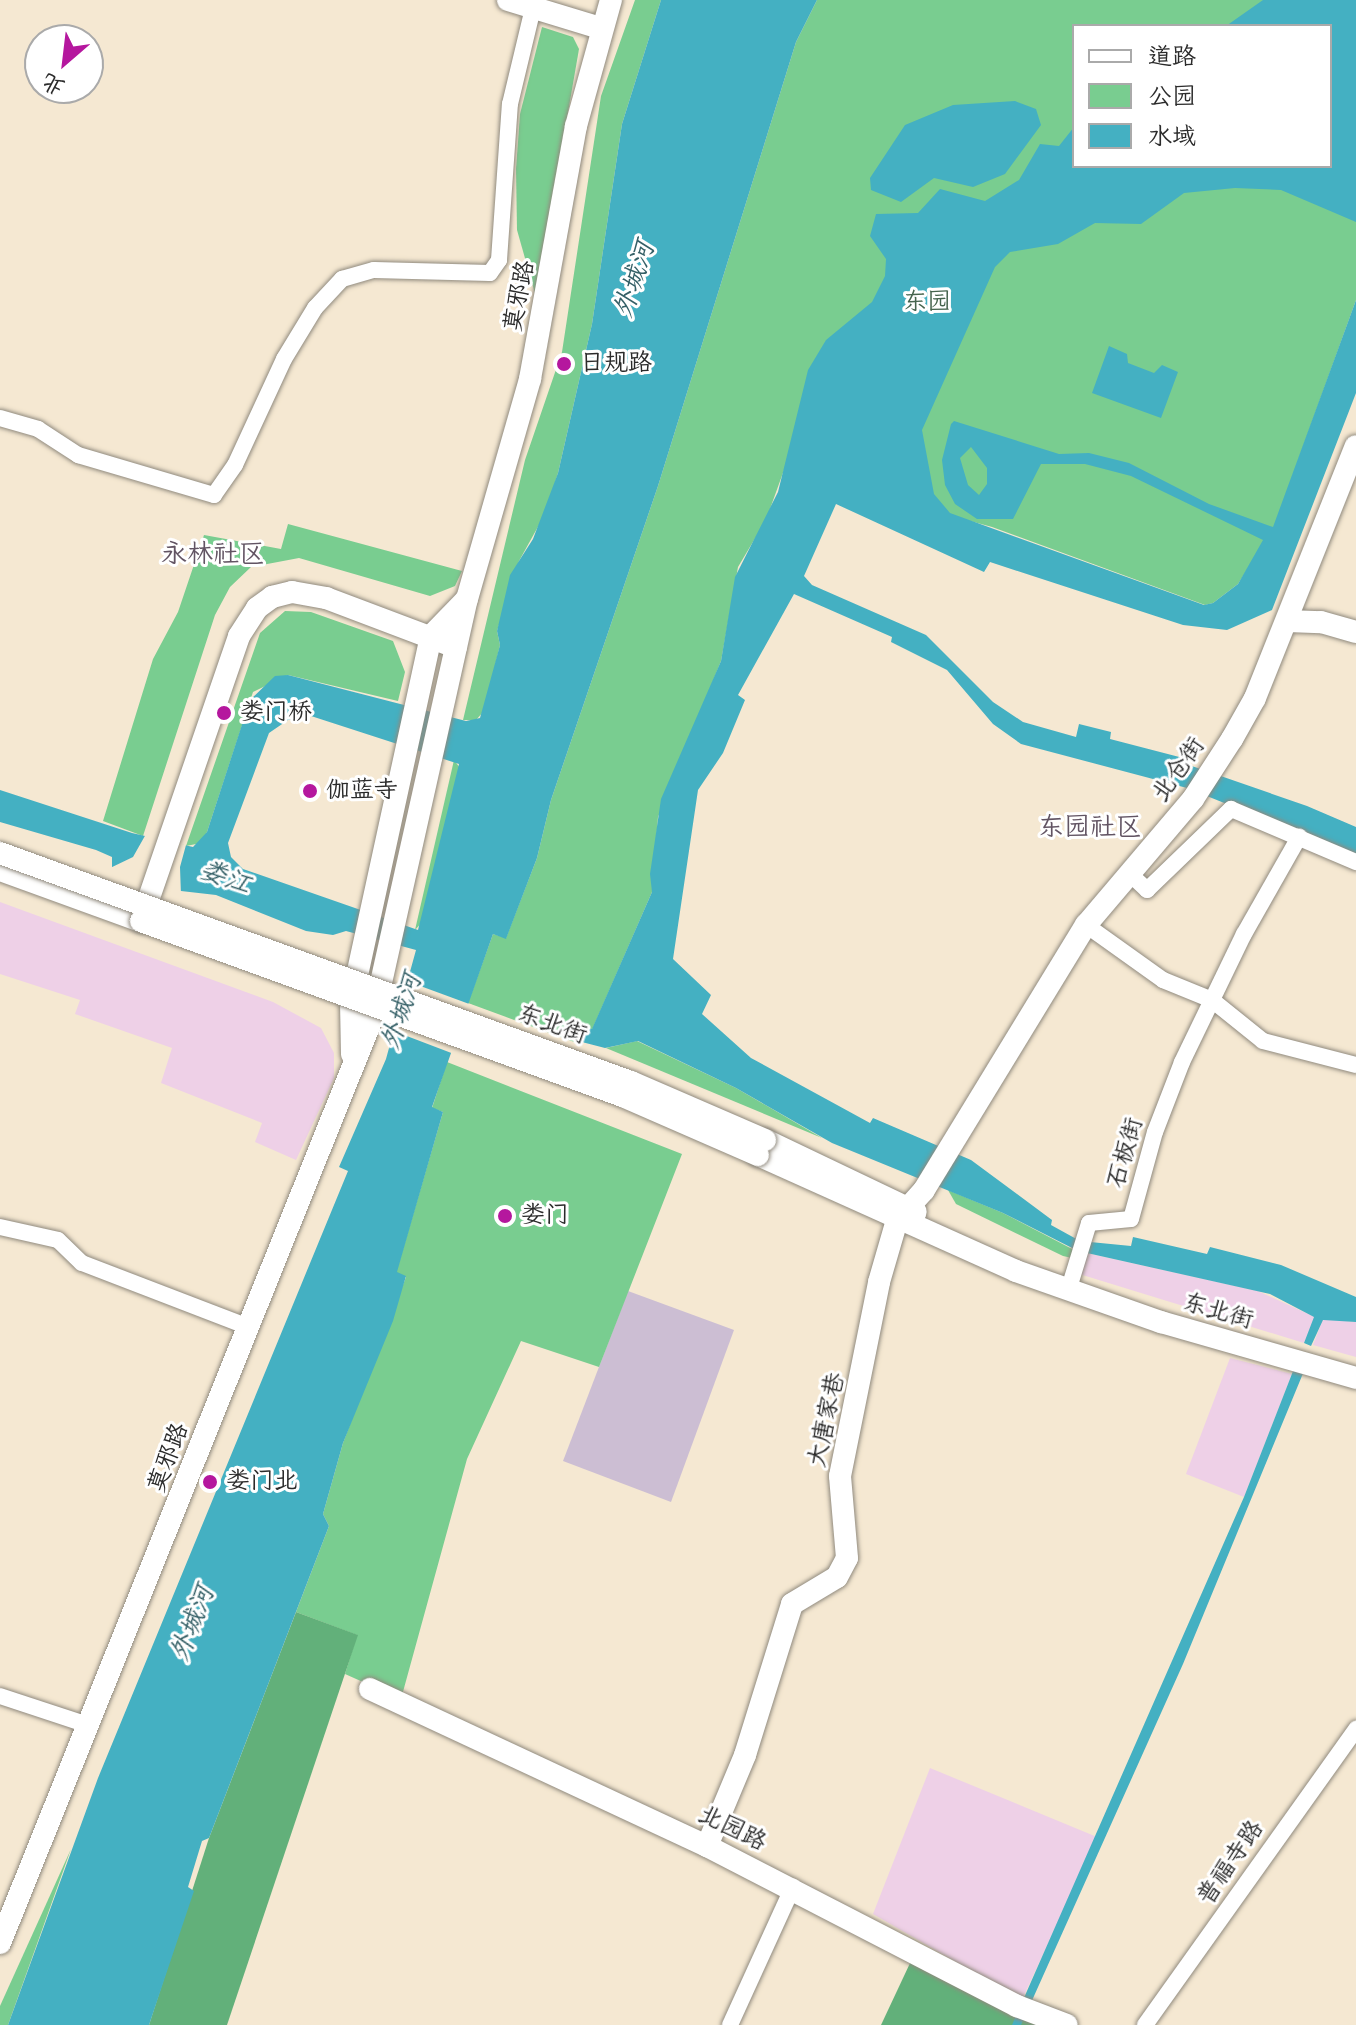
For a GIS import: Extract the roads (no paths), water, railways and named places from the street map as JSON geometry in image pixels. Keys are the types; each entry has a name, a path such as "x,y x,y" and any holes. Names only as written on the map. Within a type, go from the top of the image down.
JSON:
{"main road":[{"path":"508,0 600,28"},
{"name":"莫邪路","path":"4,1910 32,1870 246,1326 374,1014 467,599 530,379 576,126 600,28 611,0"},
{"name":"北仓街","path":"900,1213 924,1190 1086,925 1193,799 1213,769 1255,698 1356,446"},
{"path":"143,913 239,636 266,600 286,593 316,595 456,647"},
{"name":"莫邪路","path":"353,1064 351,1003 418,689 431,636 467,599"},
{"path":"1287,621 1321,622 1356,632"},
{"name":"东北街","path":"0,853 143,913"},
{"name":"东北街","path":"0,870 143,913 631,1082 900,1213 1069,1288 1161,1322 1356,1378"},
{"name":"大唐家巷","path":"707,1846 745,1755 792,1604 837,1577 847,1558 840,1476 879,1282 900,1213"},
{"name":"北园路","path":"370,1689 793,1887 1023,2009 1067,2025"},
{"path":"0,1943 4,1910"}],"street":[{"path":"0,418 38,429 78,455 214,495 235,465 284,359 315,308 342,279 374,270 490,273 499,260 510,104 533,8"},
{"path":"1129,873 1147,890 1231,809 1356,862"},
{"path":"1212,1000 1299,837"},
{"path":"1086,925 1163,980 1212,1000 1263,1041 1356,1065"},
{"name":"石板街","path":"1069,1288 1089,1223 1131,1219 1155,1132 1212,1000"},
{"path":"0,1227 58,1240 82,1263 246,1326"},
{"path":"0,1696 88,1725"},
{"name":"普福寺路","path":"1145,2025 1356,1729"},
{"path":"730,2025 793,1887"}],"water":[{"path":"661,0 817,0 796,42 658,486 551,800 537,858 506,939 493,934 432,1107 443,1112 397,1272 406,1276 393,1321 343,1443 323,1514 329,1526 209,1838 202,1841 188,1887 194,1891 149,2025 8,2025 98,1778 348,1171 339,1167 386,1059 416,950 346,931 333,935 306,931 216,895 181,891 112,867 112,857 96,850 0,822 0,790 132,833 193,847 207,832 250,700 275,676 288,675 466,721 480,718 500,645 497,631 510,575 533,539 558,473 592,324 622,124","holes":["311,716 459,764 418,930 243,869 231,857 228,843 269,733 288,720"]},
{"path":"1263,0 1356,0 1356,222 1281,190 1235,188 1184,193 1141,224 1095,223 1058,244 1010,252 995,267 922,430 934,494 950,513 1204,605 1213,603 1238,584 1263,540 1131,476 1085,464 1041,464 1013,519 977,519 955,504 945,485 942,460 951,424 954,421 1059,454 1089,453 1129,463 1209,504 1273,527 1356,300 1356,393 1272,610 1227,630 1183,625 990,562 984,572 836,504 804,576 812,585 926,635 993,702 1023,722 1076,737 1079,724 1111,732 1110,739 1187,759 1186,764 1307,806 1356,827 1356,856 1187,788 1021,744 993,724 947,670 891,642 892,637 794,594 738,695 745,700 723,753 698,790 673,959 711,995 702,1014 751,1058 870,1123 873,1118 971,1160 1052,1220 1051,1225 1080,1241 1131,1246 1133,1237 1207,1254 1210,1247 1281,1265 1356,1297 1356,1322 1323,1320 1311,1346 1304,1343 1314,1317 1270,1294 1078,1251 1003,1213 832,1143 736,1088 638,1041 605,1048 578,1041 584,1027 592,1029 652,892 650,874 661,799 721,661 735,577 778,492 808,370 826,340 872,302 885,276 886,259 870,236 876,214 918,213 940,189 985,201 1019,180 1040,144 1059,146 1072,130 1072,168 1332,168 1332,24 1229,24","holes":["971,447 987,468 987,484 979,495 968,485 960,458"]},
{"path":"1015,101 1036,109 1041,125 1005,174 973,187 934,178 901,202 871,190 870,178 905,125 953,105"},
{"path":"1109,346 1127,354 1128,363 1154,373 1162,365 1178,372 1161,418 1092,393"},
{"path":"1295,1366 1304,1371 1183,1664 1021,2025 1012,2025 1244,1497"}],"place":[{"name":"日规路","path":"564,364"},
{"name":"娄门桥","path":"224,713"},
{"name":"伽蓝寺","path":"310,791"},
{"name":"娄门","path":"505,1216"},
{"name":"娄门北","path":"210,1482"}],"district":[{"name":"永林社区","path":"213,556"},
{"name":"东园社区","path":"1090,829"}],"water label":[{"name":"外城河","path":"636,280"},
{"name":"娄江","path":"225,879"},
{"name":"外城河","path":"403,1012"},
{"name":"外城河","path":"194,1624"}],"park label":[{"name":"东园","path":"927,303"}]}
